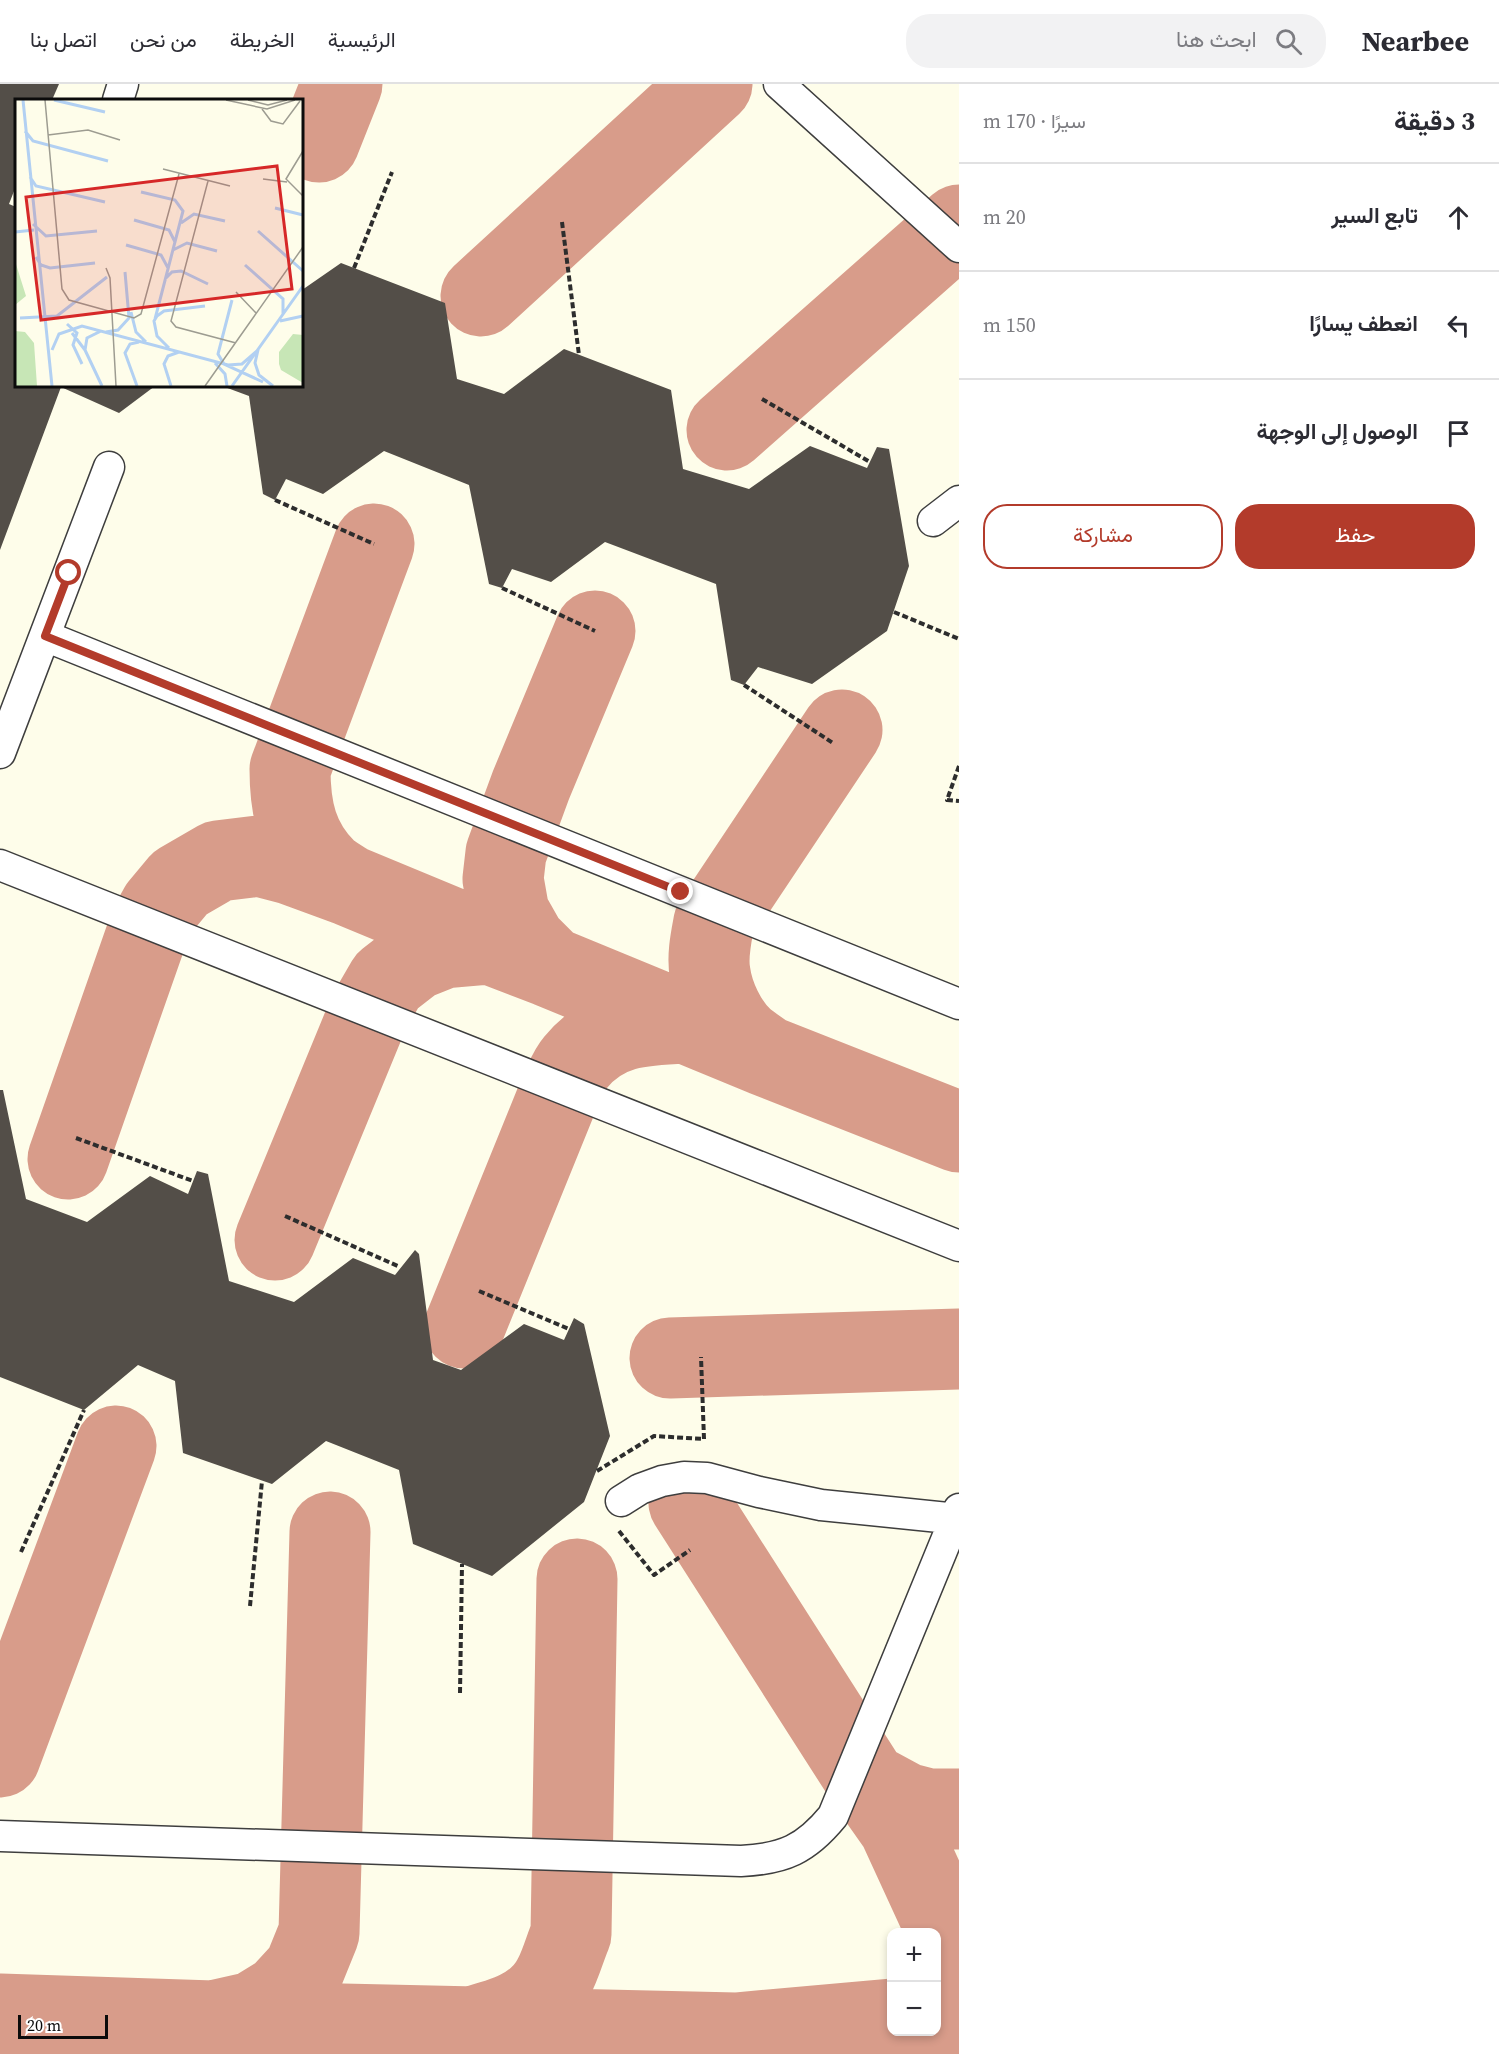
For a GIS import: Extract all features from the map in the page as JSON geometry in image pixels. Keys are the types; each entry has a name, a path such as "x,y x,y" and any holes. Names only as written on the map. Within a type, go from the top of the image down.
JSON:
{"lane":[{"path":"118,99 123,84"},
{"path":"779,84 959,248"},
{"path":"0,753 109,467"},
{"path":"933,521 959,501"},
{"path":"45,636 959,1004"},
{"path":"0,865 959,1246"},
{"path":"0,1836 741,1861 783,1856 803,1846 820,1832 833,1816 843,1796 958,1515 821,1505 707,1478 684,1478 662,1481 640,1489 619,1515"}],"path":[{"path":"354,268 393,172"},
{"path":"562,222 579,355"},
{"path":"762,399 870,462"},
{"path":"275,500 374,544"},
{"path":"502,588 595,631"},
{"path":"894,612 959,639"},
{"path":"744,685 832,743"},
{"path":"959,766 947,800 959,801"},
{"path":"76,1138 193,1182"},
{"path":"285,1216 400,1268"},
{"path":"479,1291 569,1329"},
{"path":"597,1470 654,1436 704,1439 701,1357"},
{"path":"21,1552 84,1410"},
{"path":"250,1606 262,1481"},
{"path":"619,1515 654,1575 690,1550"},
{"path":"460,1693 462,1564"}],"building":[{"path":"0,84 59,84 52,99 15,99 15,189 9,204 15,207 15,387 61,387 0,550"},
{"path":"341,263 445,303 457,379 504,394 564,349 671,390 683,469 749,489 810,446 867,468 877,447 889,449 909,566 887,631 812,684 758,667 744,685 731,680 716,584 605,542 551,582 512,569 502,588 489,584 469,485 384,451 323,494 286,479 275,500 263,494 249,396 225,387 303,387 303,289"},
{"path":"61,387 154,387 119,413"},
{"path":"0,1090 3,1090 26,1199 87,1222 150,1176 188,1194 197,1171 208,1174 229,1281 294,1302 353,1258 395,1275 415,1250 419,1254 433,1360 461,1370 524,1324 564,1340 574,1318 584,1324 610,1436 584,1502 492,1576 413,1544 399,1470 326,1441 272,1484 183,1453 175,1381 138,1365 84,1410 0,1377"}],"taxiway":[{"path":"319,142 342,84"},
{"path":"481,296 712,84"},
{"path":"727,430 959,225"},
{"path":"350,886 326,870 308,848 294,811 290,769 374,544"},
{"path":"550,967 526,943 509,913 503,879 506,853 531,785 595,631"},
{"path":"766,1056 737,1033 717,1000 709,967 714,922 842,730"},
{"path":"68,1159 150,925 160,907 180,883 218,861 259,856 290,864 350,886 766,1056 959,1132"},
{"path":"275,1240 369,1012 387,981 414,960 444,948 490,944"},
{"path":"464,1328 561,1089 573,1066 599,1041 625,1030 687,1023"},
{"path":"670,1358 959,1349"},
{"path":"0,1757 116,1446"},
{"path":"689,1503 868,1783 899,1827 944,1925 949,1945 950,1999 942,2054"},
{"path":"213,2021 253,2012 281,1995 304,1970 319,1933 330,1532"},
{"path":"468,2028 517,2012 538,1998 554,1977 571,1934 577,1579"},
{"path":"868,1783 905,1803 928,1809 959,1809"},
{"path":"0,2014 736,2033 887,2019"}],"route":[{"path":"69,573 45,636 681,892"}]}
